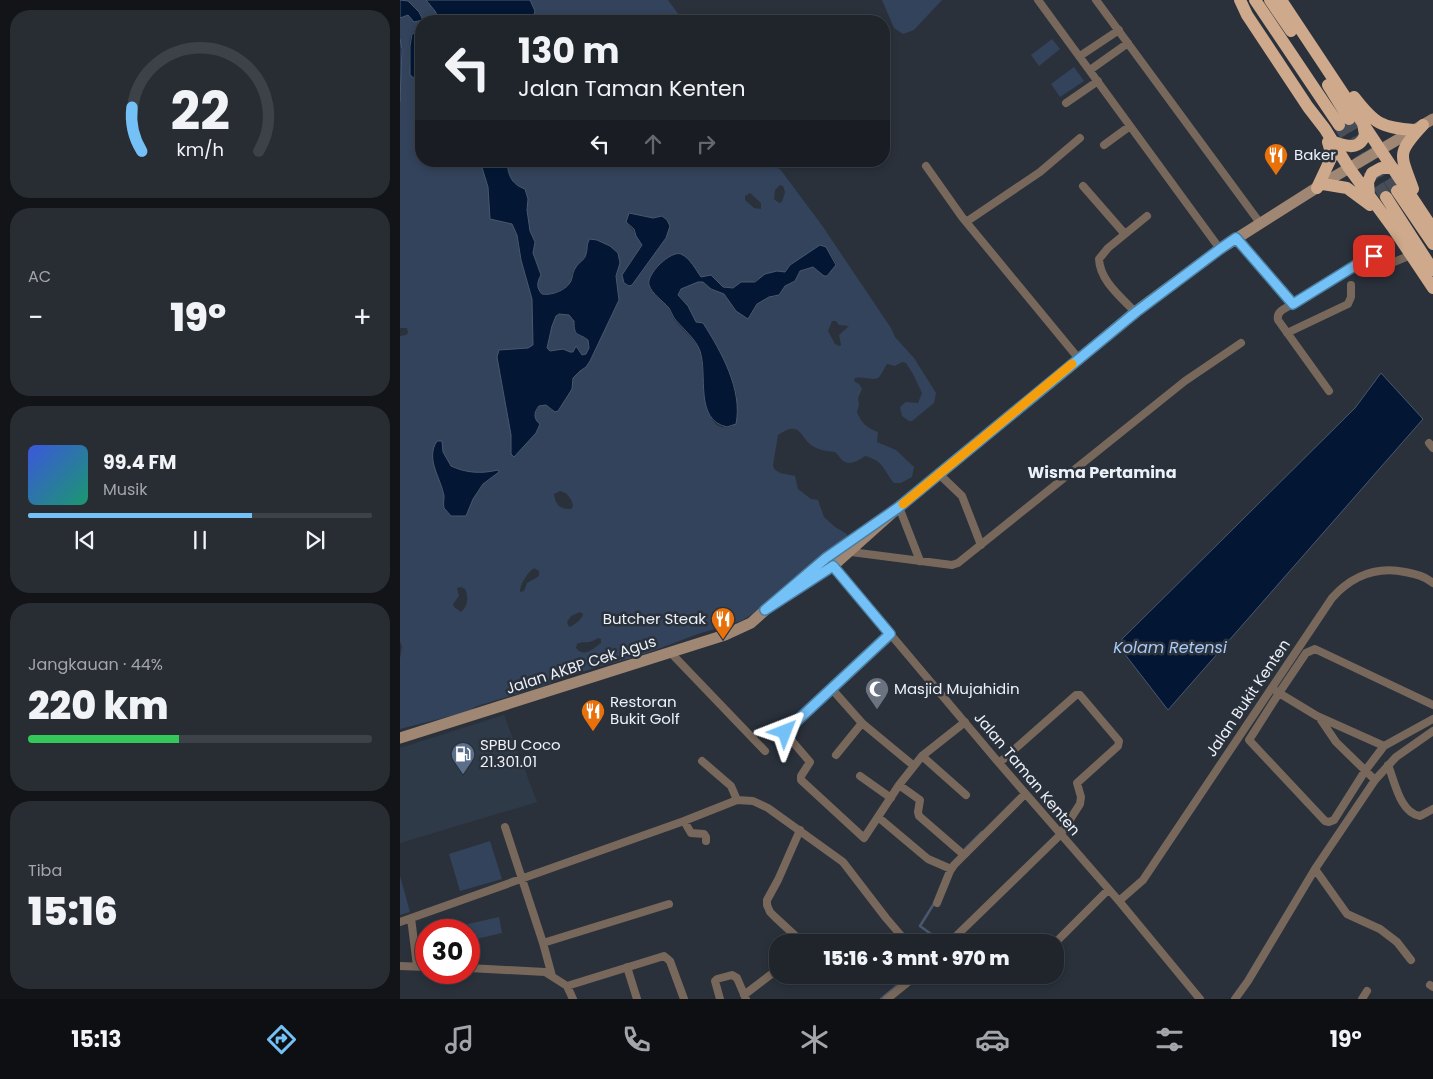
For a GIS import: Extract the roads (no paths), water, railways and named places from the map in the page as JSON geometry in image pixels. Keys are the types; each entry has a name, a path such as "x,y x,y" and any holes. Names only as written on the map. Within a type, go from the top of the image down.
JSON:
{"highway":[{"path":"1240,0 1247,16 1308,107 1334,142 1349,168 1393,228 1433,288"},
{"path":"1255,0 1344,122 1326,82 1270,0"},
{"path":"1281,0 1433,229"},
{"path":"1324,64 1348,88 1367,113 1378,122 1392,129 1423,125"},
{"path":"1308,107 1332,152 1320,186 1344,187 1351,190 1368,203 1393,228"},
{"path":"1334,142 1351,147 1359,144 1365,135 1363,123"},
{"path":"1418,205 1403,165 1402,157 1406,146 1423,125"},
{"path":"1369,195 1368,182 1372,173 1380,168 1393,168"},
{"path":"1397,190 1433,244"},
{"path":"1386,197 1433,270"}],"main road":[{"name":"Jalan AKBP Cek Agus","path":"400,738 725,635 750,624 826,558 899,507 940,475 1136,312 1220,249 1260,222 1423,125"},
{"name":"Jalan AKBP Cek Agus","path":"765,610 833,566 851,552 899,507"}],"street":[{"path":"1038,0 1220,249"},
{"path":"1096,0 1260,222"},
{"path":"1080,56 1119,30"},
{"path":"1090,70 1128,43"},
{"path":"1066,103 1098,81"},
{"path":"1104,145 1130,126"},
{"path":"966,222 1040,172 1080,138"},
{"path":"926,166 966,222 1078,359"},
{"path":"1083,186 1124,233"},
{"path":"1136,312 1109,283 1100,266 1099,259 1101,254 1124,233 1147,216"},
{"path":"1236,238 1293,304"},
{"path":"1329,391 1287,334 1277,317 1280,311 1371,256 1394,262 1411,255"},
{"path":"1287,334 1348,304 1351,297 1351,285"},
{"path":"851,552 955,564 1185,381 1241,343"},
{"path":"940,475 962,496 981,544"},
{"path":"899,507 920,561"},
{"name":"Jalan Taman Kenten","path":"833,566 1060,836 1119,901 1200,999"},
{"name":"Jalan Bukit Kenten","path":"1119,901 1143,880 1332,598 1342,588 1363,574 1385,570 1412,573 1431,579"},
{"path":"890,634 785,731 810,762 801,776 801,780 864,838 900,784 922,756 965,722"},
{"path":"1433,705 1316,650 1306,653 1248,740 1325,821 1329,822 1334,820 1365,771 1384,746 1433,719"},
{"path":"670,652 765,750"},
{"path":"831,688 862,723 914,766"},
{"path":"1272,688 1318,716 1384,746"},
{"path":"958,934 1060,836 1080,804 1077,783 1118,746 1119,741 1080,695 1076,696 999,764"},
{"path":"1318,716 1336,742 1376,780"},
{"path":"836,755 862,723"},
{"path":"1234,999 1248,981 1314,869 1376,780 1388,765 1413,744 1433,731"},
{"path":"922,756 966,795"},
{"path":"702,761 731,786 736,800"},
{"path":"1388,765 1400,797 1408,811 1420,816 1433,809"},
{"path":"860,776 891,798"},
{"path":"900,784 920,800 919,816 964,855"},
{"path":"937,903 950,869 1025,794"},
{"path":"400,922 684,821 736,800 753,801 761,804 843,862 900,934"},
{"path":"878,817 928,860 950,869"},
{"path":"684,821 691,833 704,834 706,841"},
{"path":"505,827 552,976"},
{"path":"793,934 770,912 767,900 800,830"},
{"path":"1314,869 1347,914 1380,928 1397,942 1412,960"},
{"path":"1064,934 1108,890"},
{"path":"543,943 669,904"},
{"path":"411,918 415,950"},
{"path":"567,986 662,956 667,957 684,999"},
{"path":"400,966 415,966"},
{"path":"626,967 637,999"},
{"path":"480,968 545,972 567,986 573,999"},
{"path":"720,999 716,980 732,975 737,978 745,997 769,977"},
{"path":"888,999 907,984"},
{"path":"1362,999 1367,991"}],"water":[{"path":"400,0 408,1 420,15 415,15 414,22 408,15 400,18"},
{"path":"426,0 530,0 535,11 534,15 437,15"},
{"path":"415,32 414,78 410,75 412,34"},
{"path":"400,39 402,49 400,102"},
{"path":"482,167 508,167 513,182 525,189 528,199 527,210 530,231 535,242 533,253 541,275 538,287 542,294 558,292 569,284 577,265 585,256 590,239 610,246 618,253 620,263 616,276 619,300 590,361 573,378 572,389 558,411 555,412 546,405 539,406 535,415 536,420 540,424 536,433 514,457 511,454 511,435 497,357 499,350 528,348 533,345 532,299 521,260 517,235 512,224 490,219 488,187","holes":["559,314 569,315 574,321 577,334 588,340 589,348 586,354 582,355 576,346 573,352 563,349 550,351 547,348 556,316"]},
{"path":"629,213 653,218 662,216 670,226 666,238 632,285 629,286 624,283 622,275 642,245 634,229 626,222"},
{"path":"820,245 826,247 836,265 827,276 824,276 813,267 800,271 795,281 785,286 779,295 769,297 757,304 748,319 736,311 724,294 711,289 703,282 698,282 681,289 678,295 688,306 696,322 703,323 710,334 729,371 733,384 737,411 736,424 727,427 717,423 710,416 706,406 700,351 692,338 674,318 669,308 650,288 649,280 651,275 666,259 681,254 690,261 701,277 711,275 723,287 733,288 741,282 755,282 765,274 777,271 785,272 790,265"},
{"name":"Kolam Retensi","path":"1381,373 1423,419 1168,710 1117,644 1355,408"},
{"path":"437,441 442,441 443,452 451,466 474,472 498,470 499,472 483,484 473,499 466,516 451,516 444,508 444,496 433,462 434,448"}],"waterway":[{"path":"965,849 982,832"},
{"path":"931,934 920,926 935,902"},
{"path":"881,999 899,984"}],"tunnel":[{"path":"1349,119 1397,191"},
{"path":"1339,125 1386,197"}],"place":[{"name":"Baker","path":"1276,176"},
{"name":"Butcher Steak","path":"723,640"},
{"name":"Masjid Mujahidin","path":"877,710"},
{"name":"Restoran Bukit Golf","path":"593,732"},
{"name":"SPBU Coco 21.301.01","path":"463,775"}],"district":[{"name":"Wisma Pertamina","path":"1102,472"}]}
